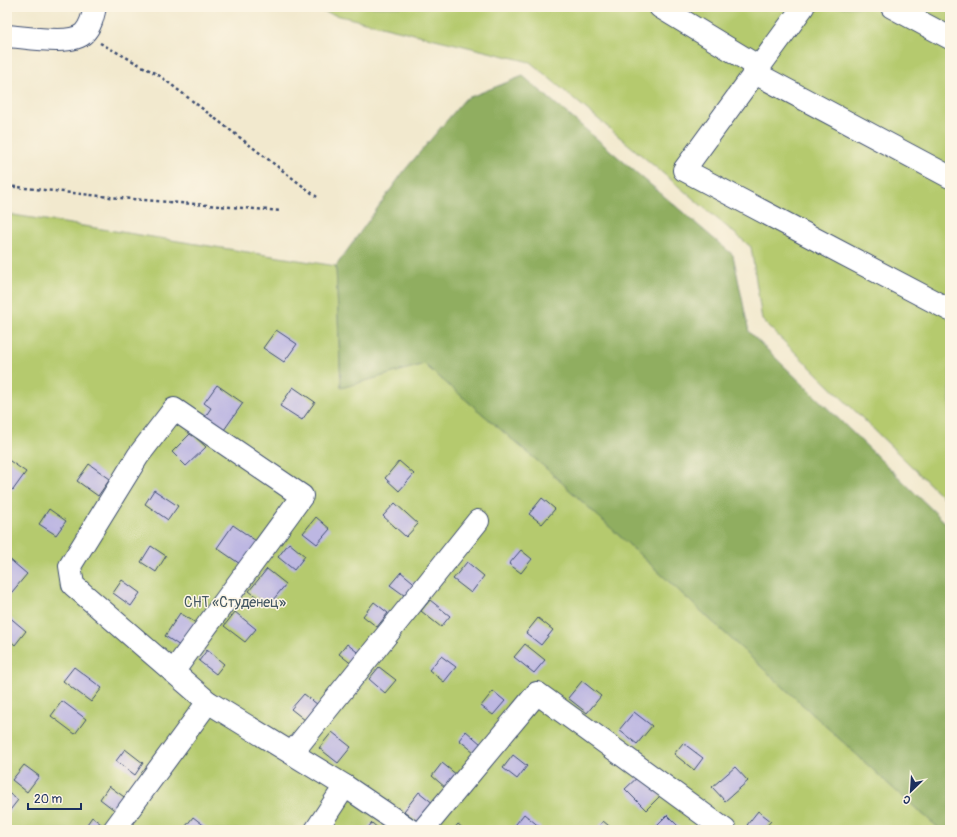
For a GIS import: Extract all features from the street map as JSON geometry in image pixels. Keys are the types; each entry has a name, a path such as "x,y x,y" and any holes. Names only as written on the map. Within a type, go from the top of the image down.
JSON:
{"street":[{"path":"7,36 68,40 84,34 93,18 94,7"},
{"path":"660,7 757,70 950,177"},
{"path":"803,7 684,170 950,310"},
{"path":"892,7 950,38"},
{"path":"173,672 302,496 174,409 138,456 70,566 73,585 173,672 208,702 345,786 410,830"},
{"path":"292,753 478,521"},
{"path":"423,830 537,693 725,830"},
{"path":"114,830 208,702"},
{"path":"316,830 345,786"}],"path":[{"path":"84,34 160,76 317,197"},
{"path":"7,186 119,198 281,211"}],"green space":[{"path":"312,7 950,7 950,504 762,320 751,247 530,62 311,9"},
{"path":"523,76 733,255 749,332 950,527 950,830 941,830 895,790 548,470 424,364 341,388 336,266 404,171 465,99"},
{"name":"СНТ «Студенец»","path":"7,214 336,266 341,388 424,364 548,470 895,790 941,830 7,830"}],"building":[{"path":"276,330 297,344 284,362 263,348"},
{"path":"217,385 243,403 224,430 205,417 211,408 204,403"},
{"path":"293,387 315,402 302,420 280,406"},
{"path":"191,433 206,447 186,466 172,452"},
{"path":"7,459 26,472 13,490 7,486"},
{"path":"399,461 414,474 399,491 385,478"},
{"path":"89,464 110,479 98,496 77,481"},
{"path":"154,490 178,506 168,520 145,504"},
{"path":"542,498 555,509 542,524 529,514"},
{"path":"395,503 418,524 406,537 383,516"},
{"path":"49,509 66,521 56,535 39,524"},
{"path":"316,517 330,529 317,544 303,533"},
{"path":"233,525 259,543 243,566 217,548"},
{"path":"289,543 305,556 294,570 278,557"},
{"path":"151,546 166,556 156,572 141,562"},
{"path":"521,550 532,559 521,573 509,564"},
{"path":"7,557 27,574 7,598"},
{"path":"467,562 484,576 471,593 453,579"},
{"path":"267,569 286,584 268,606 249,591"},
{"path":"401,572 418,586 408,598 390,585"},
{"path":"122,580 140,593 131,606 113,593"},
{"path":"430,600 450,616 441,627 421,611"},
{"path":"374,602 388,613 377,627 363,616"},
{"path":"235,612 256,629 245,642 224,626"},
{"path":"180,613 196,623 180,646 165,636"},
{"path":"7,615 26,631 15,645 7,638"},
{"path":"538,618 553,630 541,645 526,633"},
{"path":"347,644 361,655 353,665 339,654"},
{"path":"525,644 545,660 534,673 514,657"},
{"path":"207,650 224,664 216,674 199,661"},
{"path":"441,656 456,667 444,682 429,670"},
{"path":"74,667 102,688 91,702 63,681"},
{"path":"379,667 396,680 385,693 369,679"},
{"path":"582,681 601,696 587,713 568,698"},
{"path":"493,691 505,701 493,715 481,706"},
{"path":"304,694 322,708 310,724 291,709"},
{"path":"62,701 86,719 75,734 51,716"},
{"path":"634,712 652,726 637,744 619,730"},
{"path":"466,731 481,744 474,752 459,740"},
{"path":"332,732 351,747 338,763 319,748"},
{"path":"683,743 703,758 694,770 674,754"},
{"path":"125,749 143,763 135,775 116,761"},
{"path":"513,755 527,766 517,779 503,768"},
{"path":"442,763 457,775 446,788 432,776"},
{"path":"24,765 39,776 27,792 12,780"},
{"path":"735,767 748,781 725,801 712,787"},
{"path":"640,775 661,795 646,810 625,789"},
{"path":"109,786 127,799 117,812 100,799"},
{"path":"7,792 18,800 7,814"},
{"path":"419,792 434,804 419,823 404,811"},
{"path":"758,811 771,821 763,830 754,830 747,825"},
{"path":"524,814 541,828 539,830 512,829"},
{"path":"667,815 682,830 661,830 657,825"},
{"path":"92,817 105,827 102,830 83,830"},
{"path":"193,817 210,830 183,830"},
{"path":"603,821 614,830 596,830"},
{"path":"372,823 380,830 366,830"},
{"path":"458,824 465,830 453,830"}]}
